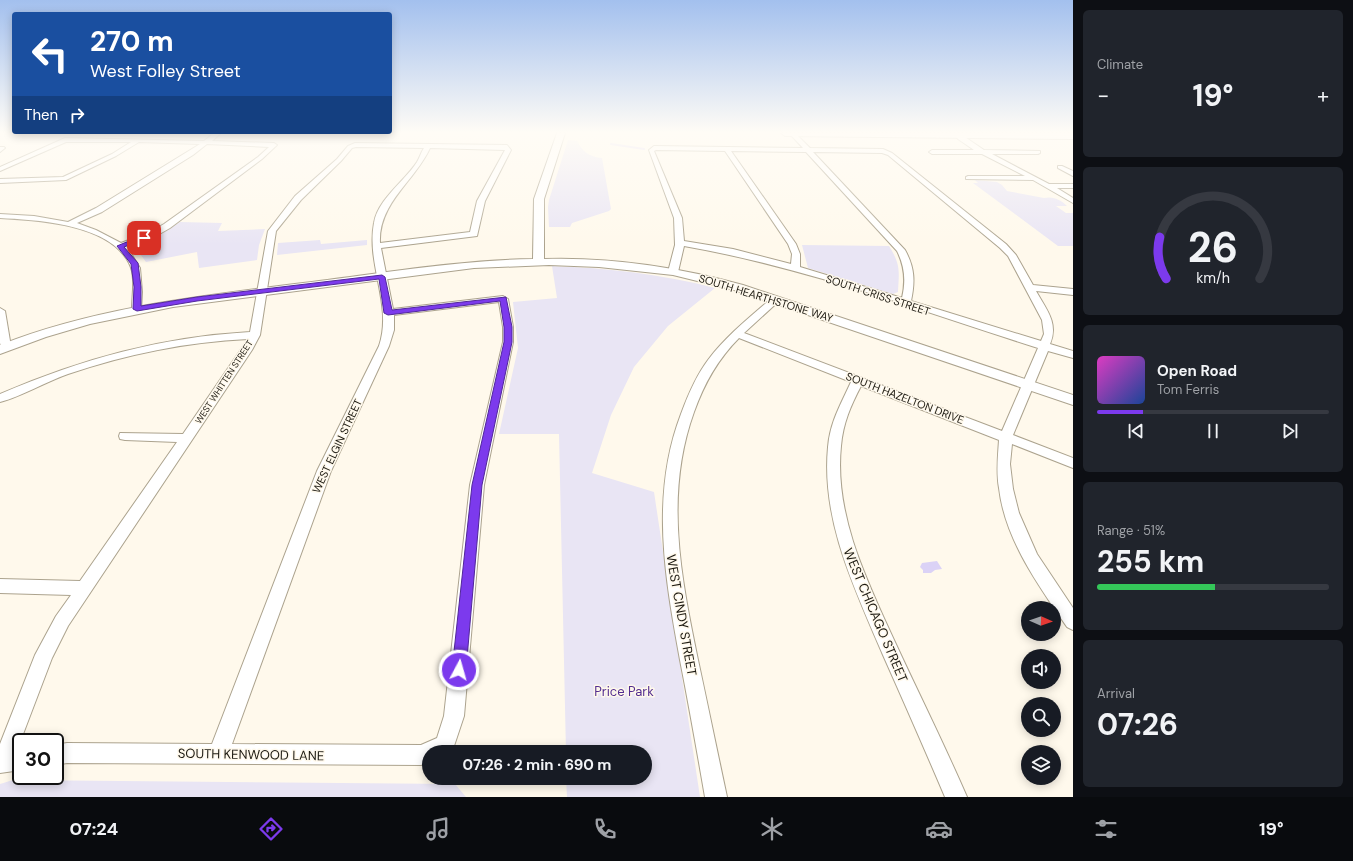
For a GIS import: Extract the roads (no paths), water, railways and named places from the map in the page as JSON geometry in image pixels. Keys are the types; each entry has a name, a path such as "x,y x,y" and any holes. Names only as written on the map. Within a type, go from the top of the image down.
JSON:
{"street":[{"path":"0,181 64,179 82,170"},
{"path":"69,224 98,210 164,170"},
{"path":"120,246 167,226 243,170"},
{"name":"WEST WHITTEN STREET","path":"8,762 44,655 62,621 83,588 247,350 255,335 266,259 272,231 298,198 328,170"},
{"name":"WEST ELGIN STREET","path":"218,754 324,471 384,346 389,329 388,313 376,246 375,231 379,215 414,170"},
{"path":"376,246 474,234 481,201 497,170"},
{"path":"538,261 539,199 549,170"},
{"path":"659,170 678,218 681,243 674,272"},
{"path":"742,170 792,244 796,254 795,268"},
{"path":"825,170 901,250 908,262 911,279 906,304"},
{"path":"910,170 1004,246 1012,255 1047,320 1048,334 1044,346 1006,437 1003,473 1008,502 1016,529 1042,577 1073,622"},
{"path":"1020,170 1073,201"},
{"path":"968,178 1035,178"},
{"path":"1047,186 1073,186"},
{"path":"1065,197 1073,206"},
{"path":"0,216 45,219 69,224 90,230 120,246 134,263 138,287 137,309"},
{"name":"SOUTH CRISS STREET","path":"681,243 733,252 795,268 1073,356"},
{"name":"SOUTH HEARTHSTONE WAY","path":"3,349 88,321 137,309 262,291 474,265 538,261 611,264 674,272 733,286 776,299 1073,400"},
{"path":"1029,286 1073,292"},
{"name":"SOUTH KENWOOD LANE","path":"64,754 421,755 445,744 454,716 477,485 508,342 508,327 503,299 388,313"},
{"name":"WEST CINDY STREET","path":"716,797 674,582 668,504 674,457 684,418 704,374 714,359 738,334 776,299"},
{"path":"0,310 3,349"},
{"name":"SOUTH HAZELTON DRIVE","path":"738,334 1073,463"},
{"path":"0,398 52,375 103,358 145,347 195,339 255,335"},
{"name":"WEST CHICAGO STREET","path":"858,380 838,424 834,457 836,503 847,548 860,583 956,797"},
{"path":"125,436 187,438"},
{"path":"0,586 83,588"}],"park label":[{"name":"Price Park","path":"624,691"}]}
